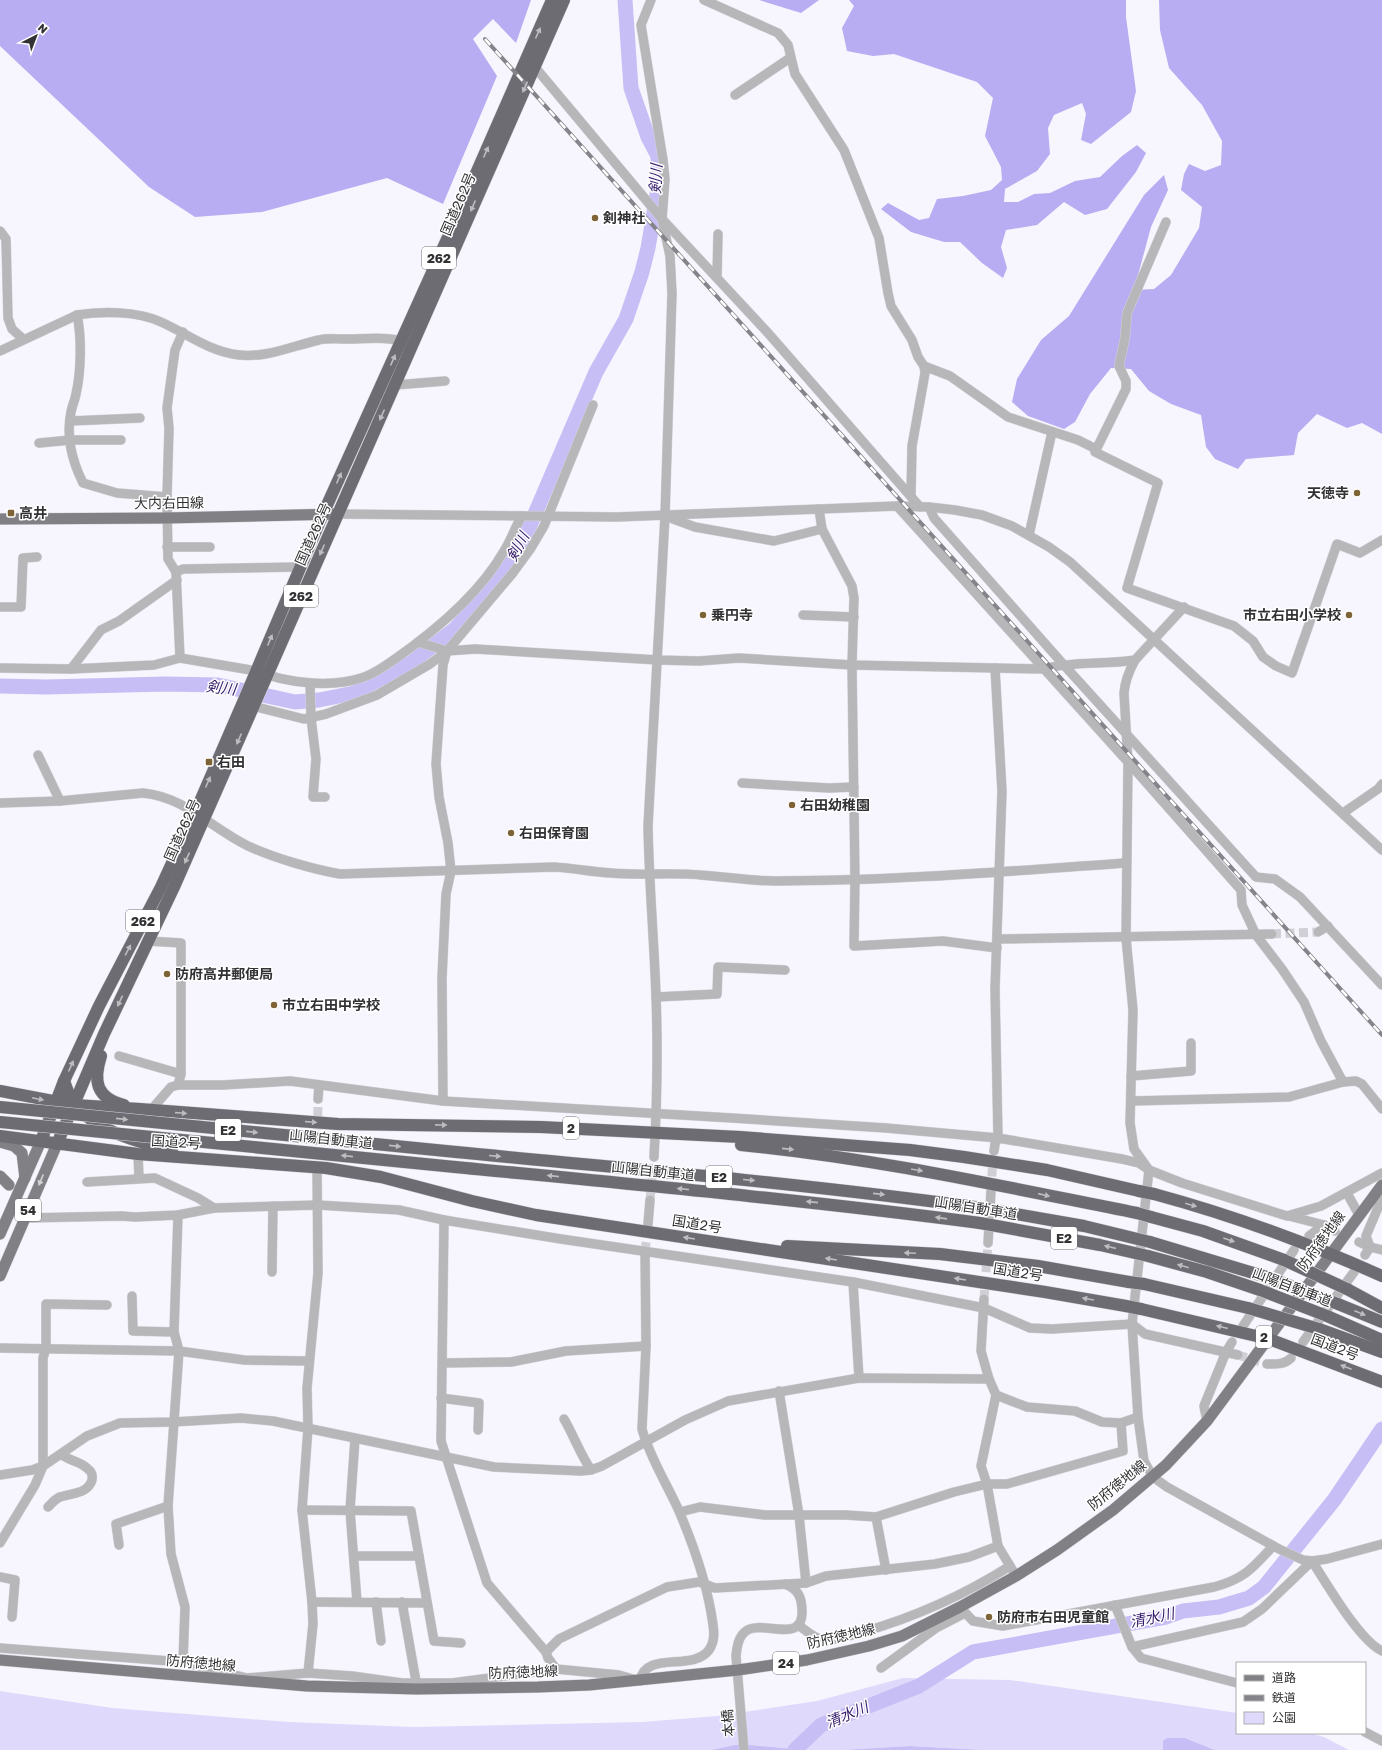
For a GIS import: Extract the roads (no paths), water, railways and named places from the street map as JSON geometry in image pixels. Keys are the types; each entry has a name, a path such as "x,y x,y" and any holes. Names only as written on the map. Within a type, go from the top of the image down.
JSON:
{"highway":[{"name":"国道262号","path":"261,675 338,514 395,385 407,343 552,0"},
{"name":"国道262号","path":"57,1144 75,1105 104,1034 148,941 199,816 251,703 300,567 323,514 407,343 564,0"},
{"name":"国道262号","path":"41,1141 64,1081 99,1006 199,816"},
{"path":"104,1034 104,1047 98,1067 96,1082 101,1092 116,1103 145,1109"},
{"path":"64,1081 70,1098 75,1105 81,1112 98,1124 136,1142 200,1159"},
{"name":"2","path":"0,1091 55,1103 75,1105 338,1124 541,1127 681,1134 797,1141 964,1156 1047,1170 1154,1194 1226,1215 1330,1253 1382,1276"},
{"name":"山陽自動車道","path":"0,1107 766,1182 888,1195 982,1208 1084,1226 1150,1242 1270,1278 1382,1322"},
{"name":"山陽自動車道","path":"0,1122 764,1197 875,1209 980,1223 1100,1245 1148,1256 1260,1290 1327,1316 1382,1340"},
{"path":"681,1134 704,1141 794,1150 881,1163 1006,1186 1137,1213 1209,1233 1284,1260 1382,1308"},
{"name":"国道2号","path":"0,1136 138,1154 326,1168 381,1177 472,1201 536,1215 1045,1292 1126,1306 1269,1339 1382,1382"},
{"path":"705,1240 940,1254 1038,1266 1144,1284 1248,1308 1319,1330 1382,1352"}],"main road":[{"name":"大内右田線","path":"0,519 167,518 338,514"},
{"name":"54","path":"0,1234 3,1220 22,1184 41,1141"},
{"path":"0,1142 14,1146 22,1153 22,1184"},
{"name":"54","path":"0,1276 57,1144"},
{"path":"0,1176 9,1185"},
{"name":"防府徳地線","path":"0,1660 307,1686 417,1685 538,1687 640,1681 738,1670 807,1660 869,1646 902,1636 962,1610 1016,1576 1057,1550 1113,1510 1153,1477 1182,1449 1207,1421 1269,1339 1330,1253 1379,1189"}],"street":[{"path":"651,0 641,25 663,160 665,179 662,219 670,256 672,293 665,516 658,660 649,790 649,874 656,997 656,1114 654,1157"},
{"path":"704,0 778,33 783,38 788,46 795,74 844,150 879,238 891,306 912,340 918,357 924,366 925,374 912,446 911,495"},
{"path":"735,95 790,58"},
{"path":"534,66 662,219 716,276 911,495 925,507 1062,664 1256,877 1275,879 1300,897 1382,985"},
{"path":"1096,450 1126,389 1126,381 1119,366 1125,338 1127,313 1166,222"},
{"path":"0,231 6,239 8,318 12,328 23,339"},
{"path":"716,276 718,234"},
{"path":"0,351 77,315 88,313 144,316 160,321 182,332 208,348 218,352 240,355 264,355 320,339 389,338 407,343"},
{"path":"77,315 80,347 78,378 70,421 71,448 75,467 83,483 117,493 167,497"},
{"path":"180,658 176,576 168,559 167,547 169,428 167,408 175,350 182,332"},
{"path":"924,366 950,376 1008,417 1078,440 1096,450 1095,452 1158,483 1127,588 1234,626 1253,641 1263,657 1276,666 1292,673 1336,544 1360,553 1382,540"},
{"path":"395,385 444,381"},
{"path":"251,703 285,716 304,719 311,718 376,695 430,664 512,574 532,548 593,405"},
{"path":"70,421 140,418"},
{"path":"1029,535 1052,432"},
{"path":"40,443 71,440 121,440"},
{"path":"338,514 665,516 897,506 955,510 982,516 1012,526 1049,547 1070,562 1382,850"},
{"path":"897,506 1128,762 1241,890 1242,905 1256,935 1304,1002 1321,1041 1343,1082"},
{"path":"819,509 822,529 852,586 854,598 852,665 855,879 854,946 943,941 997,944 1126,938 1272,934"},
{"path":"0,668 71,669 154,665 180,658 261,675 310,683 336,683 362,678 421,642 476,589 505,551 524,516"},
{"path":"665,516 695,527 774,541 822,529"},
{"path":"167,547 210,547"},
{"path":"0,607 21,607 23,558 37,557"},
{"path":"71,669 101,630 119,621 183,569 300,567"},
{"path":"1184,607 1136,660 1130,669 1125,682 1128,762 1126,938 1132,1010 1130,1123 1134,1149 1149,1170 1132,1324 1138,1417 1144,1461 1153,1477 1167,1487 1276,1548 1307,1561 1362,1634 1380,1647"},
{"path":"803,615 854,617"},
{"path":"421,642 443,650 475,649 658,660 699,661 739,658 852,665 1043,669 1062,664 1119,663 1136,660"},
{"path":"443,650 436,764 439,798 448,843 451,871 446,894 442,978 443,1101"},
{"path":"994,1151 998,1138 995,989 1002,791 995,668"},
{"path":"310,683 311,718 316,759 313,797 325,797"},
{"path":"38,755 60,801"},
{"path":"742,783 829,788 854,787"},
{"path":"1343,813 1378,789 1382,784"},
{"path":"0,803 60,801 143,793 167,798 248,846 319,871 340,874 554,867 580,868 611,873 700,875 733,879 776,881 1000,872 1126,862"},
{"path":"1318,932 1328,926"},
{"path":"148,941 181,943 181,1074 178,1085"},
{"path":"656,997 717,994 718,967 785,970"},
{"path":"1132,1076 1191,1071 1191,1043"},
{"path":"119,1056 181,1074"},
{"path":"145,1109 171,1087 178,1085 223,1085 290,1081 443,1101 886,1128 998,1138 1122,1159 1139,1164 1149,1170 1182,1183 1287,1216 1324,1225 1335,1231"},
{"path":"1131,1101 1289,1097 1343,1082 1356,1081 1362,1084 1382,1109"},
{"path":"318,1099 319,1085"},
{"path":"138,1154 139,1178"},
{"path":"308,1673 312,1624 312,1602 302,1510 308,1428 307,1388 318,1273 317,1170"},
{"path":"1287,1216 1321,1206 1382,1173"},
{"path":"87,1182 155,1178 198,1198 214,1208"},
{"path":"9,1185 22,1184"},
{"path":"1368,1251 1366,1236 1380,1203 1379,1189"},
{"path":"988,1243 991,1191"},
{"path":"1347,1193 1359,1215"},
{"path":"648,1224 650,1200"},
{"path":"25,1218 135,1217 178,1215 214,1208 318,1205 399,1210 444,1220 854,1282 984,1304 1030,1328 1052,1329 1132,1324 1145,1334 1238,1355"},
{"path":"272,1272 273,1206"},
{"path":"178,1215 174,1332 179,1352 168,1506 171,1554 185,1607 183,1662"},
{"path":"444,1220 441,1441 487,1583 546,1652 548,1658 556,1669"},
{"path":"1309,1236 1324,1225"},
{"path":"1359,1242 1368,1251 1382,1250"},
{"path":"1243,1326 1294,1250"},
{"path":"0,1648 183,1662 246,1680 308,1673 352,1676 417,1685 452,1683 556,1669 619,1675 640,1681 641,1673 650,1665 696,1659 703,1656 709,1650 715,1636 706,1586 680,1512 645,1442 642,1429 646,1346 645,1251"},
{"path":"1304,1342 1354,1272"},
{"path":"854,1282 860,1378"},
{"path":"132,1296 133,1331 174,1332"},
{"path":"0,1543 34,1485 43,1466 43,1358 46,1348 46,1304 107,1305"},
{"path":"984,1304 981,1351 989,1379 996,1395 981,1466 998,1546 1016,1576"},
{"path":"1207,1421 1204,1406 1226,1352 1232,1342"},
{"path":"443,1363 511,1362 566,1351 646,1346"},
{"path":"0,1348 179,1352 244,1360 309,1361"},
{"path":"1267,1364 1286,1362 1291,1358"},
{"path":"0,1475 32,1470 43,1466 87,1436 120,1423 241,1418 273,1421 494,1467 514,1469 591,1470 602,1466 686,1420 728,1401 860,1378 989,1379"},
{"path":"779,1391 799,1516 806,1583"},
{"path":"996,1395 1027,1406 1074,1411 1102,1422 1121,1423 1138,1417"},
{"path":"441,1398 479,1403 478,1430"},
{"path":"564,1420 591,1470"},
{"path":"680,1512 700,1507 765,1515 846,1515 876,1517 925,1500 986,1484 1007,1484 1123,1451 1121,1423"},
{"path":"355,1438 350,1510 355,1556 357,1602"},
{"path":"48,1507 54,1500 60,1497 80,1492 90,1484 92,1478 92,1474 89,1469 82,1464 67,1459 61,1454"},
{"path":"0,1480 17,1473"},
{"path":"119,1545 116,1524 168,1506"},
{"path":"302,1510 410,1511 434,1641 461,1643"},
{"path":"876,1517 886,1570"},
{"path":"1131,1644 1242,1622 1262,1609 1307,1561 1382,1544"},
{"path":"546,1652 559,1640 667,1587 699,1582 706,1586 715,1588 806,1583 826,1576 935,1564 969,1557 998,1546"},
{"path":"881,1668 962,1610 973,1621 1003,1626 1229,1583 1241,1577 1276,1548"},
{"path":"355,1556 419,1556"},
{"path":"786,1584 799,1593 802,1618 798,1625 817,1638 825,1640 894,1623 948,1601 983,1583 1010,1566"},
{"path":"0,1576 15,1580 12,1617"},
{"path":"312,1602 428,1602"},
{"path":"376,1602 381,1641"},
{"path":"402,1602 417,1685"},
{"path":"1115,1605 1131,1644 1141,1658 1236,1683"},
{"name":"本橋","path":"744,1750 736,1656 740,1637 747,1630 754,1628 791,1630 798,1625"},
{"path":"1366,1733 1382,1741"}],"waterway":[{"name":"剣川","path":"0,686 46,687 166,684 218,685 295,702 319,700 354,693 412,662 455,629 510,563 525,537 596,372 626,319 642,272 648,248 659,183 658,156 648,137 631,88 625,0"},
{"name":"清水川","path":"795,1750 821,1725 919,1686 973,1652 1166,1617 1183,1611 1219,1607 1249,1598 1264,1587 1334,1500 1382,1429"}],"tunnel":[{"path":"1272,934 1318,932"},
{"path":"317,1170 318,1099"},
{"path":"650,1200 654,1157"},
{"path":"991,1190 993,1157"},
{"path":"645,1251 648,1227"},
{"path":"984,1299 988,1243"},
{"path":"1238,1355 1267,1364"}],"railway":[{"path":"485,39 1382,1035"}],"place":[{"name":"剣神社","path":"595,218"},
{"name":"天徳寺","path":"1357,493"},
{"name":"高井","path":"11,513"},
{"name":"乗円寺","path":"703,615"},
{"name":"市立右田小学校","path":"1349,615"},
{"name":"右田","path":"209,762"},
{"name":"右田幼稚園","path":"792,805"},
{"name":"右田保育園","path":"511,833"},
{"name":"防府高井郵便局","path":"167,974"},
{"name":"市立右田中学校","path":"274,1005"},
{"name":"防府市右田児童館","path":"989,1617"}]}
